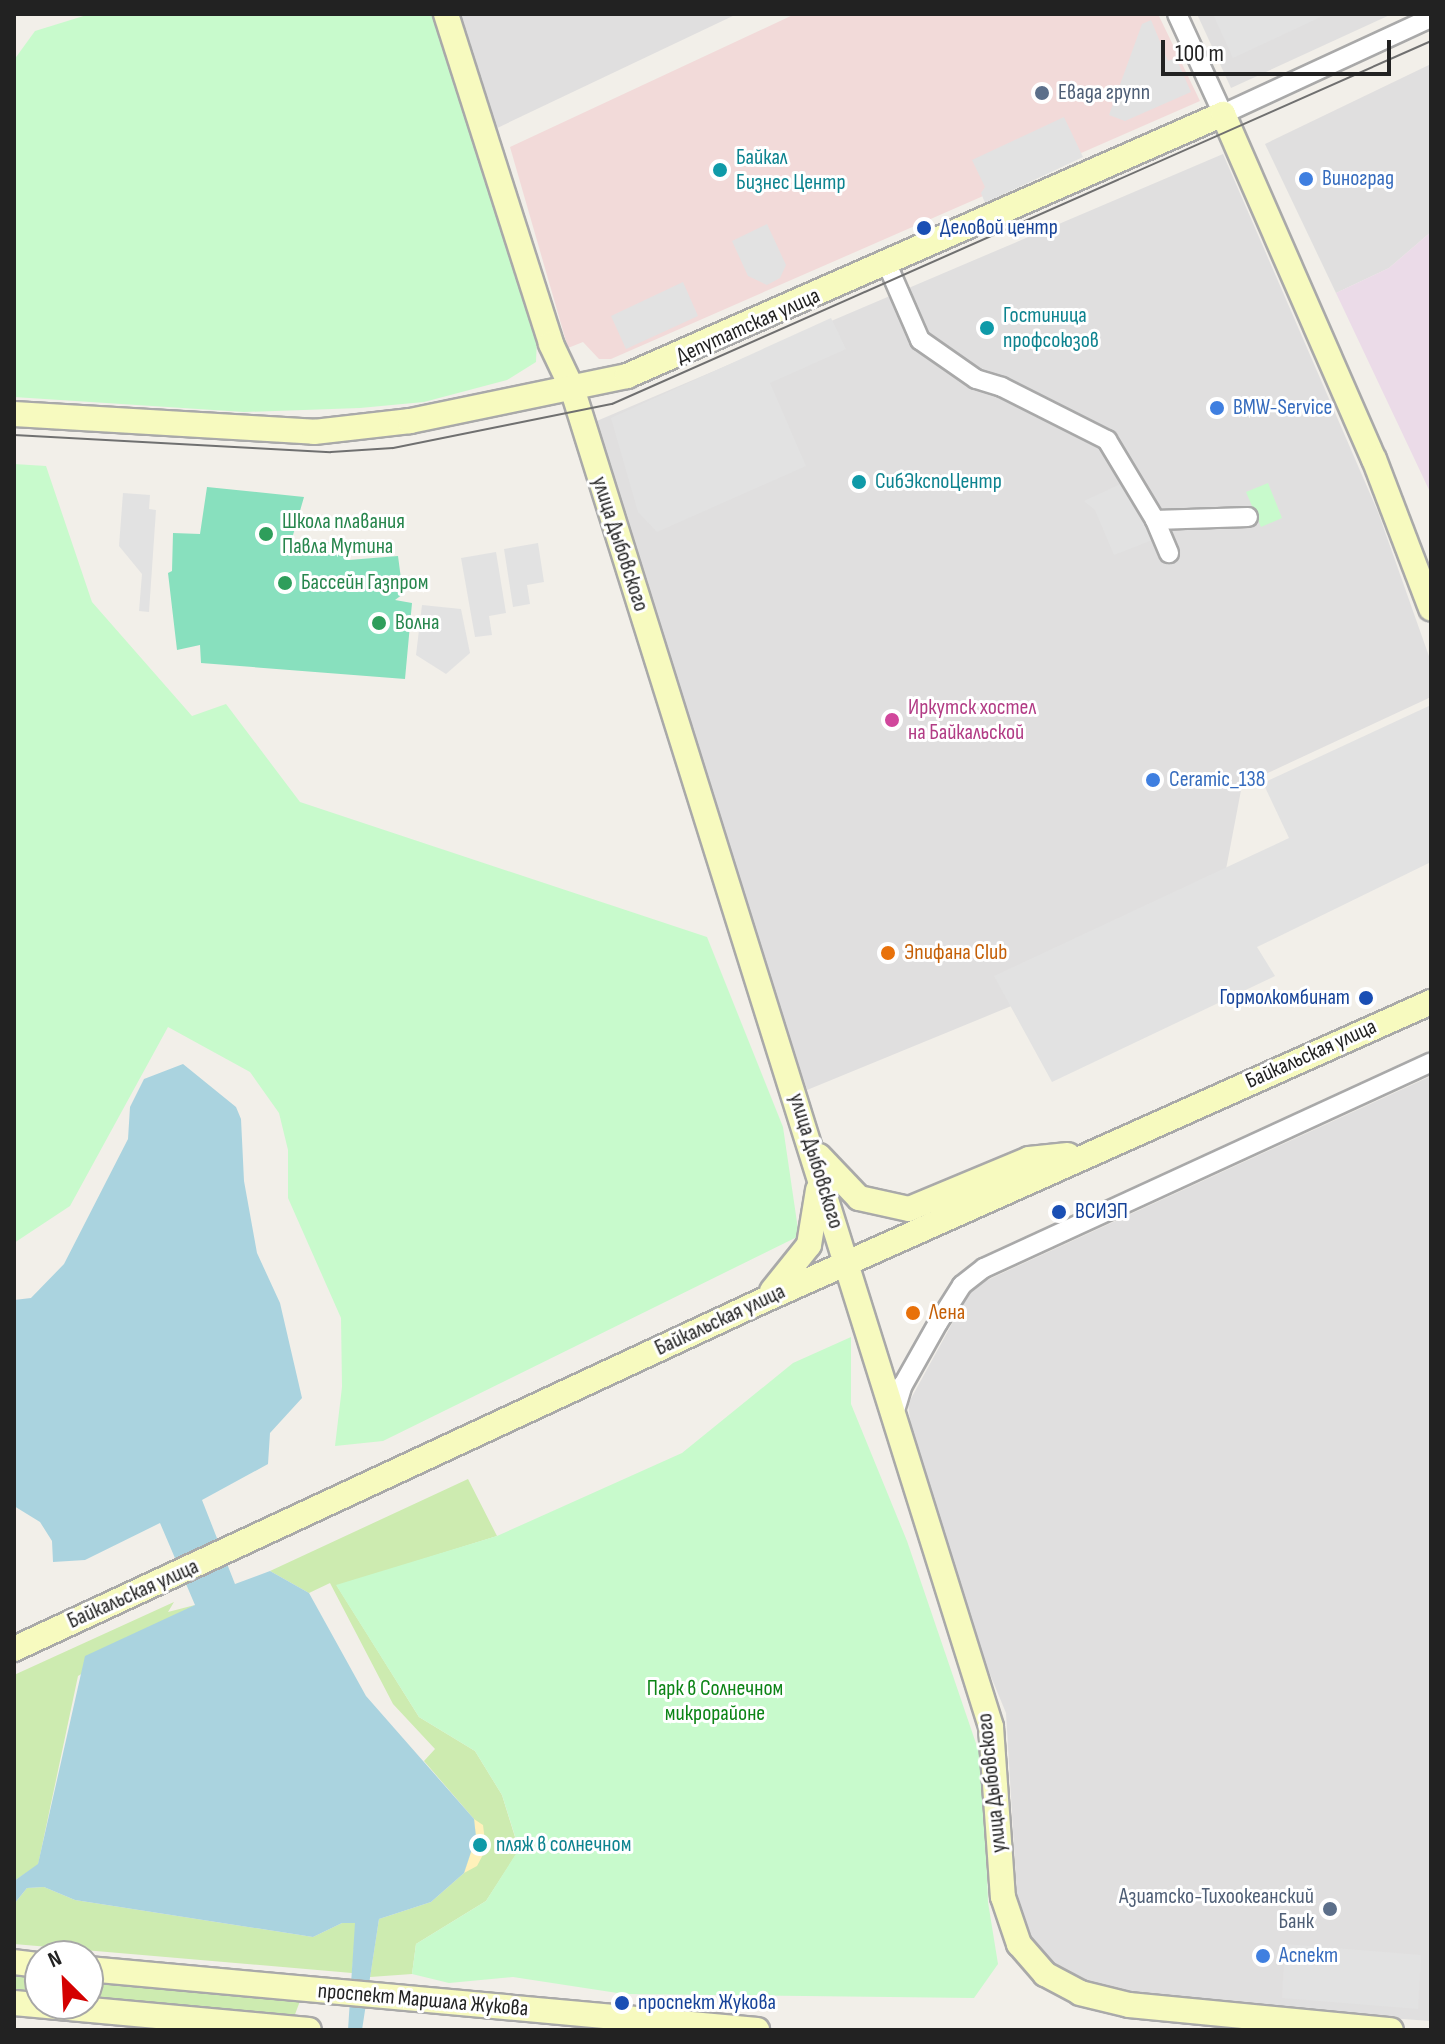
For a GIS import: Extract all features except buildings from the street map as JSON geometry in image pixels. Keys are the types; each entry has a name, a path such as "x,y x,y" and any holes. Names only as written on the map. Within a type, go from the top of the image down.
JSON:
{"main road":[{"name":"улица Дыбовского","path":"446,14 551,344 572,388 816,1158 892,1420 991,1727 1003,1897 1019,1944 1045,1974 1080,1993 1174,2022 1391,2030"},
{"name":"Депутатская улица","path":"14,414 314,432 410,421 572,388 651,368 1223,114"},
{"path":"1223,114 1369,446 1431,608"},
{"name":"Байкальская улица","path":"14,1649 762,1301 1087,1153 1431,1002"},
{"path":"816,1158 859,1198 909,1209 1029,1159 1087,1153"},
{"path":"762,1301 809,1245 816,1158"},
{"name":"проспект Маршала Жукова","path":"104,1971 757,2030"},
{"name":"проспект Маршала Жукова","path":"14,2003 308,2030"}],"street":[{"path":"1177,14 1223,114"},
{"name":"Депутатская улица","path":"1223,114 1431,18"},
{"path":"887,264 920,340 976,379 1107,440 1155,520 1169,553"},
{"path":"1155,520 1248,517"},
{"path":"892,1420 903,1385 938,1323 962,1285 984,1268 1431,1062"}],"shaded area":[{"path":"459,14 737,14 493,130"},
{"path":"795,14 1158,14 1200,101 611,359 599,359 583,342 568,348 510,147"},
{"path":"1197,14 1392,14 1231,88"},
{"path":"1213,14 1327,14 1233,58"},
{"path":"1151,20 1168,61 1176,58 1191,92 1125,121 1109,115 1142,24"},
{"path":"1431,64 1431,232 1389,268 1336,293 1265,144"},
{"path":"1064,117 1083,157 985,203 981,193 985,187 972,160"},
{"path":"1223,154 1378,512 1431,662 1431,697 1242,785 1216,922 807,1090 592,423"},
{"path":"767,224 786,265 780,278 767,285 748,276 732,241"},
{"path":"1431,232 1431,494 1336,293 1389,268"},
{"path":"683,282 698,316 626,349 611,316"},
{"path":"831,318 846,349 770,383 806,466 657,532 638,512 611,418"},
{"path":"1127,481 1155,539 1114,555 1095,510 1084,501"},
{"path":"123,493 150,495 149,509 156,510 149,612 139,611 142,574 119,546"},
{"path":"538,543 544,582 527,585 530,604 513,607 504,549"},
{"path":"496,552 506,613 489,616 492,635 475,637 461,558"},
{"path":"422,605 461,609 470,653 446,674 416,655"},
{"path":"1431,705 1431,862 1257,947 1275,976 1052,1082 994,976 1289,838 1263,783"},
{"path":"1431,1076 1431,2021 1058,1995 1018,1914 1006,1713 949,1575 919,1485 908,1404 972,1287"},
{"path":"1285,1944 1421,1955 1418,2009 1282,1998"}],"green space":[{"path":"90,14 436,14 537,336 536,362 507,380 424,402 360,408 244,412 14,397 14,60 35,31"},
{"path":"14,464 46,466 92,602 192,716 226,704 300,802 707,937 783,1127 799,1236 383,1441 335,1446 342,1387 341,1318 288,1198 288,1150 279,1113 250,1072 168,1027 70,1206 14,1243"},
{"path":"1268,483 1282,518 1261,527 1246,492"},
{"name":"Бассейн Газпром","path":"207,487 304,497 289,549 346,539 349,560 398,556 403,594 395,600 412,603 405,679 201,663 200,645 177,650 168,573 172,571 173,533 200,534"},
{"name":"Парк в Солнечном микрорайоне","path":"851,1337 851,1404 907,1541 983,1764 988,1902 998,1964 974,1998 624,1994 513,1977 449,1983 412,1974 416,1944 486,1901 519,1849 502,1795 475,1751 419,1717 336,1585 497,1536 682,1453 793,1363"},
{"path":"468,1479 497,1536 337,1586 419,1717 475,1751 502,1795 519,1850 486,1901 416,1944 412,1974 370,1977 379,1919 431,1902 464,1873 476,1837 474,1819 424,1761 435,1749 393,1704 330,1583 309,1593 270,1571"},
{"path":"174,1602 168,1612 195,1605 78,1676 38,1865 14,1881 14,1675"},
{"path":"44,1887 75,1900 313,1937 342,1923 356,1923 352,1973 104,1952 104,1940 24,1940 24,1945 14,1944 14,1904 27,1888"},
{"path":"14,1975 24,1976 24,1996 14,1995"},
{"path":"104,1983 300,2001 294,2017 104,2002"}],"sand":[{"name":"пляж в солнечном","path":"474,1819 483,1825 486,1849 477,1866 464,1873 476,1837"}],"water":[{"path":"183,1064 236,1107 241,1119 244,1181 257,1253 280,1303 302,1398 270,1433 268,1464 202,1500 235,1584 270,1571 309,1593 366,1696 474,1819 476,1837 464,1873 431,1902 379,1919 362,2030 348,2030 355,1923 342,1923 313,1937 75,1900 44,1887 27,1888 14,1904 14,1881 38,1864 85,1656 195,1605 160,1523 85,1560 53,1562 52,1541 40,1522 14,1506 14,1300 31,1298 64,1264 128,1139 130,1107 144,1079"}],"tram line":[{"path":"14,435 331,452 393,448 612,404 1431,41"}],"place":[{"name":"Евада групп","path":"1042,93"},
{"name":"Байкал Бизнес Центр","path":"720,170"},
{"name":"Виноград","path":"1306,179"},
{"name":"Деловой центр","path":"924,228"},
{"name":"Гостиница профсоюзов","path":"987,328"},
{"name":"BMW-Service","path":"1217,408"},
{"name":"СибЭкспоЦентр","path":"859,482"},
{"name":"Школа плавания Павла Мутина","path":"266,534"},
{"name":"Бассейн Газпром","path":"285,583"},
{"name":"Волна","path":"379,623"},
{"name":"Иркутск хостел на Байкальской","path":"892,720"},
{"name":"Сeramic_138","path":"1153,780"},
{"name":"Эпифана Club","path":"888,953"},
{"name":"Гормолкомбинат","path":"1366,998"},
{"name":"ВСИЭП","path":"1059,1212"},
{"name":"Лена","path":"913,1313"},
{"name":"пляж в солнечном","path":"480,1845"},
{"name":"Азиатско-Тихоокеанский Банк","path":"1330,1909"},
{"name":"Аспект","path":"1263,1956"},
{"name":"проспект Жукова","path":"622,2003"}]}
